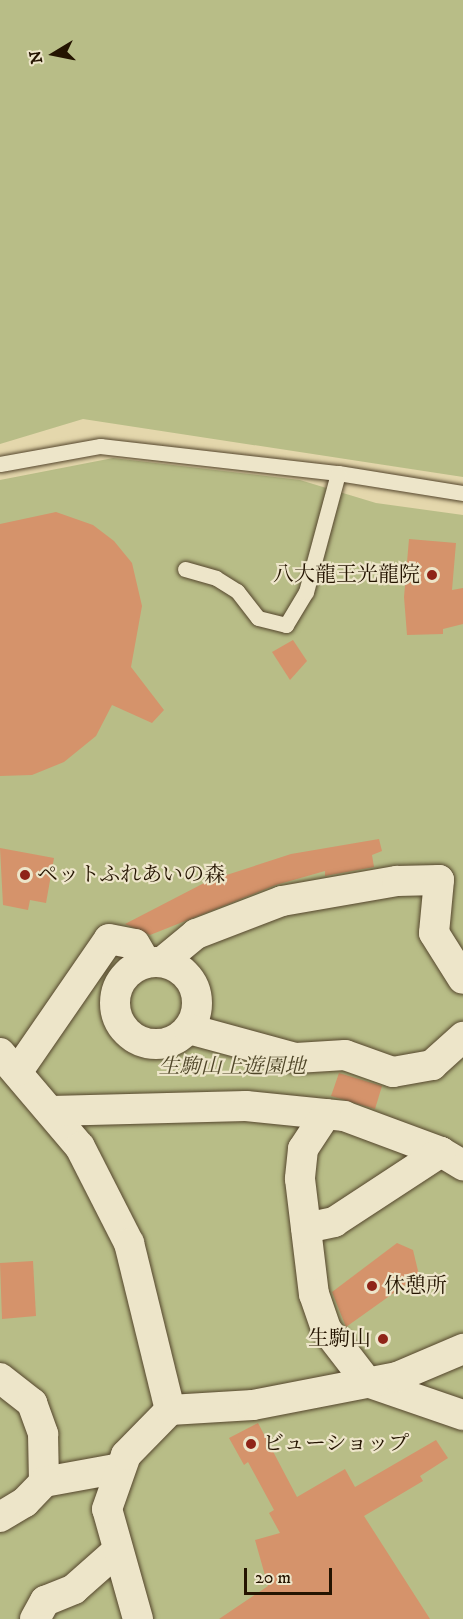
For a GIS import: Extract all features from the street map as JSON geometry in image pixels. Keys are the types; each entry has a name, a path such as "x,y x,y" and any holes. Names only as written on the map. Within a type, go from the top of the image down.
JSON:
{"street":[{"path":"170,1410 129,1243 80,1147 9,1062 109,939 135,944 154,963 184,972 197,994 195,1018 189,1029 165,1044 151,1044 126,1032 115,1006 122,980 154,963 196,934 282,901 397,881 451,882 434,933 463,979"},
{"path":"189,1029 296,1058 345,1055 393,1072 432,1065 463,1037"},
{"path":"51,1111 246,1106 344,1116 452,1158"},
{"path":"326,1114 303,1149 300,1179 314,1294 326,1329 367,1382 463,1415"},
{"path":"306,1228 334,1222 393,1187 452,1158"},
{"path":"138,1619 106,1509 126,1455 170,1410 253,1405 397,1377 463,1349"},
{"path":"0,1378 32,1403 43,1434 44,1482"},
{"path":"0,1516 26,1502 44,1482 121,1468"},
{"path":"35,1619 45,1601 74,1589 117,1551"}],"lane":[{"path":"0,464 100,446 338,473 463,493"},
{"path":"185,569 216,578 237,591 258,618 286,625 306,592 338,473"}],"green space":[{"path":"0,0 463,0 463,477 83,419 0,444"},
{"name":"生駒山上遊園地","path":"113,458 300,480 376,503 463,515 463,1619 0,1619 0,480"}],"building":[{"path":"56,512 93,525 114,541 132,563 142,606 131,667 164,710 152,723 112,705 96,736 64,762 32,775 0,776 0,524"},
{"path":"409,539 456,543 452,590 463,588 463,624 443,629 443,634 407,635 404,597"},
{"path":"293,640 307,661 290,680 272,652"},
{"path":"379,839 382,851 372,855 374,867 325,876 325,871 276,885 150,935 125,924 208,881 291,854"},
{"name":"ペットふれあいの森","path":"0,848 54,858 46,903 30,900 28,910 3,905"},
{"path":"339,1073 382,1086 375,1109 331,1096"},
{"name":"休憩所","path":"397,1243 413,1250 419,1275 346,1327 332,1292"},
{"path":"33,1261 36,1316 2,1319 0,1263"},
{"path":"258,1423 297,1497 345,1469 355,1487 436,1440 448,1458 420,1476 423,1481 364,1516 430,1619 219,1619 268,1586 255,1540 280,1533 269,1513 274,1510 248,1462 244,1465 229,1438"}],"place":[{"name":"八大龍王光龍院","path":"432,575"},
{"name":"ペットふれあいの森","path":"25,875"},
{"name":"休憩所","path":"372,1286"},
{"name":"生駒山","path":"383,1339"},
{"name":"ビューショップ","path":"251,1444"}]}
